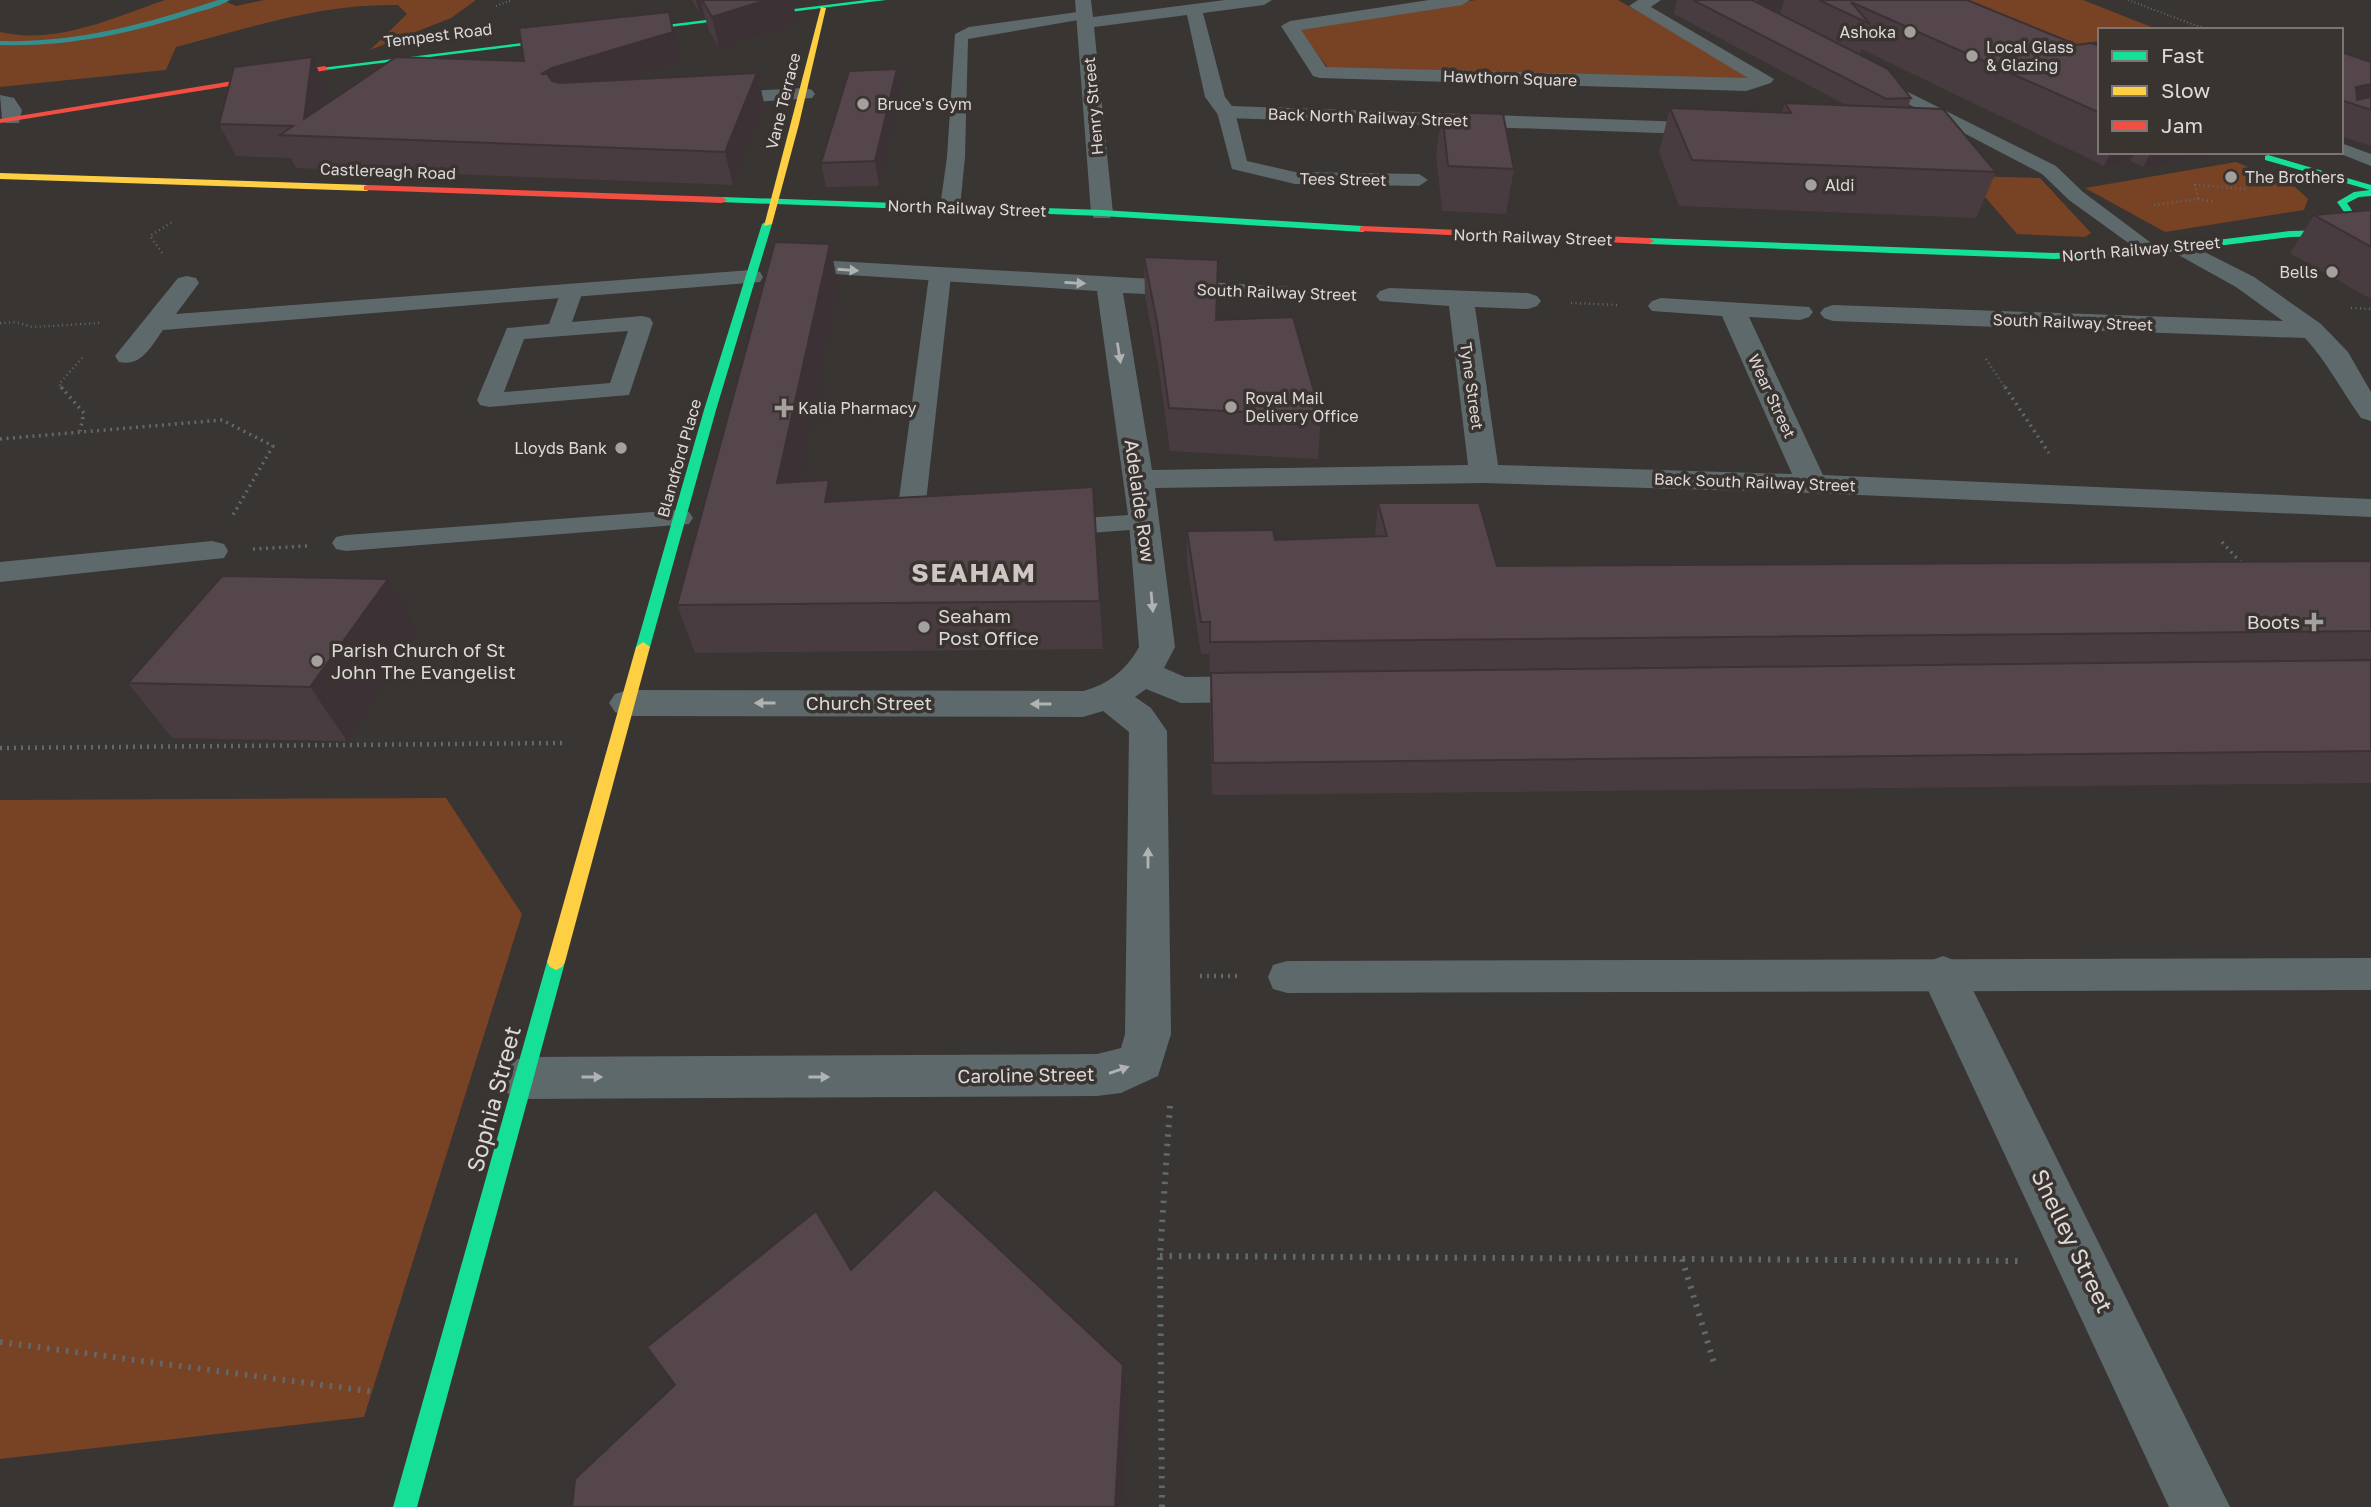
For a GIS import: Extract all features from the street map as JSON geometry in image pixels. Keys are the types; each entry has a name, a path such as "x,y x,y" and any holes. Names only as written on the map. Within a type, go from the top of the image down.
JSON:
{"street":[{"name":"Tempest Road","path":"6,120 340,65 883,0"},
{"path":"1084,13 1194,9 1264,0"},
{"name":"Hawthorn Square","path":"1462,0 1290,26 1320,72 1746,85 1764,79 1637,6 1653,0"},
{"name":"Vane Terrace","path":"768,223 804,94 823,8"},
{"path":"1194,9 1215,97 1226,112"},
{"name":"Henry Street","path":"1084,13 1102,213"},
{"path":"691,100 804,94"},
{"path":"0,102 7,102 12,110 6,120"},
{"name":"Back North Railway Street","path":"1226,112 1740,129"},
{"path":"1917,128 1954,123"},
{"path":"2262,155 2314,182 2371,225"},
{"path":"2262,155 2371,191"},
{"name":"Castlereagh Road","path":"0,176 775,202"},
{"path":"2345,203 2371,191"},
{"name":"North Railway Street","path":"775,202 1102,213 1420,232 2054,256 2152,251 2290,234 2371,232"},
{"name":"North Railway Street","path":"2290,234 2322,223 2345,203"},
{"name":"Blandford Place","path":"628,703 679,518 768,223"},
{"path":"2181,247 2245,282 2312,330 2338,358 2351,384 2371,412"},
{"name":"South Railway Street","path":"158,321 572,291 755,262 940,276 1284,292"},
{"path":"128,356 187,283"},
{"name":"Adelaide Row","path":"1109,285 1145,523 1157,647 1126,685"},
{"path":"1388,296 1528,301"},
{"name":"Tyne Street","path":"1461,299 1484,474"},
{"path":"1661,306 1800,312"},
{"name":"Wear Street","path":"1732,309 1812,484"},
{"name":"South Railway Street","path":"1833,313 2312,330"},
{"name":"Back South Railway Street","path":"1138,479 1484,474 1812,484 2371,508"},
{"path":"0,572 212,551"},
{"path":"1141,1060 1148,1034 1149,731 1139,718 1126,685 1181,690 1292,688"},
{"name":"Church Street","path":"628,703 1083,704 1126,685"},
{"name":"Sophia Street","path":"405,1507 628,703"},
{"name":"Shelley Street","path":"1944,975 2200,1507"},
{"name":"Caroline Street","path":"524,1078 1097,1076 1121,1072 1141,1060"}],"lane":[{"path":"950,207 956,157 960,37 969,32 1084,13"},
{"path":"1860,73 2049,170 2076,196 2152,251"},
{"name":"Tees Street","path":"1226,112 1240,165 1295,178 1419,180"},
{"path":"2343,149 2371,160"},
{"path":"936,534 908,536 940,276"},
{"path":"558,330 572,291"},
{"path":"642,323 620,390 489,400 514,333 558,330 642,323"},
{"path":"346,543 679,518"},
{"path":"1019,529 1145,523"},
{"path":"1287,977 2371,974"}],"path":[{"path":"2127,0 2203,28"},
{"path":"2076,196 2157,205 2198,199 2195,185 2234,190 2314,182"},
{"name":"South Railway Street","path":"1284,292 1388,296"},
{"path":"1528,301 1661,306"},
{"path":"1958,317 2078,495"},
{"path":"0,323 16,322 32,327 158,321"},
{"path":"0,439 222,420 273,446 212,551"},
{"path":"2186,500 2247,570"},
{"path":"212,551 346,543"},
{"path":"0,748 617,743"},
{"path":"1148,975 1287,977"},
{"path":"1141,1060 1171,1094 1160,1256 1162,1507"},
{"path":"1160,1256 2082,1262"},
{"path":"1682,1259 1715,1366"},
{"path":"0,1342 435,1400"}],"shaded area":[{"path":"165,0 222,0 236,6 264,0 476,0 451,18 370,50 407,14 398,5 340,8 313,13 176,47 166,70 0,87 0,32 42,35 84,28"},
{"path":"1476,0 1618,0 1755,79 1329,69 1297,28"},
{"path":"1936,0 2083,0 2154,28 2098,28 2098,41 2049,48"},
{"path":"2236,162 2295,187 2308,199 2304,210 2165,232 2085,188"},
{"path":"1967,176 2040,178 2091,233 2085,237 2017,234"},
{"path":"446,798 522,914 364,1417 0,1459 0,800"}],"building":[{"path":"702,0 766,0 712,17"},
{"path":"1693,0 1752,0 1888,69 1911,98 1886,99"},
{"path":"1819,0 1967,0 2077,45 2091,43 2098,45 2098,112 1851,2 1870,24"},
{"path":"669,12 673,32 552,68 541,74 547,74 552,81 560,83 757,73 725,152 280,135 293,126 219,124 234,67 312,57 304,119 396,57 524,61 519,28"},
{"path":"2343,53 2371,62 2371,84 2356,87 2357,100 2371,97 2371,110 2343,101"},
{"path":"897,69 875,161 821,163 849,71"},
{"path":"1785,103 1943,109 1996,172 1692,160 1670,108 1791,113"},
{"path":"1442,112 1503,114 1514,169 1448,166"},
{"path":"2371,210 2371,247 2314,215"},
{"path":"775,242 830,244 777,483 829,480 825,502 1093,487 1100,601 677,605"},
{"path":"1144,257 1218,260 1216,320 1293,317 1321,416 1169,408 1157,322"},
{"path":"1378,503 1479,503 1497,566 2371,561 2371,631 1210,642 1210,622 1201,622 1187,531 1273,530 1275,540 1387,536"},
{"path":"222,576 388,579 310,687 128,683"},
{"path":"2371,660 2371,751 1213,763 1211,673"},
{"path":"935,1189 1123,1365 1115,1507 572,1507 575,1479 675,1385 647,1347 816,1211 851,1270"}],"waterway":[{"path":"0,43 57,42 114,33 226,0"}],"traffic: fast":[{"path":"325,68 883,0"},
{"path":"2268,158 2371,188"},
{"path":"2371,193 2357,194 2342,202 2350,214 2371,225"},
{"path":"722,200 1102,213 1363,229"},
{"path":"643,647 710,410 767,224"},
{"path":"1649,241 2054,256 2152,251 2290,234 2371,232"},
{"path":"405,1507 556,962"}],"traffic: slow":[{"path":"767,224 823,8"},
{"path":"0,176 367,188"},
{"path":"556,962 643,647"}],"traffic: jam":[{"path":"0,121 325,68"},
{"path":"367,188 722,200"},
{"path":"1363,229 1649,241"}],"place":[{"name":"Ashoka","path":"1910,32"},
{"name":"Local Glass & Glazing","path":"1972,56"},
{"name":"Bruce's Gym","path":"863,104"},
{"name":"The Brothers","path":"2231,177"},
{"name":"Aldi","path":"1811,185"},
{"name":"Bells","path":"2332,272"},
{"name":"Royal Mail Delivery Office","path":"1231,407"},
{"name":"Kalia Pharmacy","path":"784,408"},
{"name":"Lloyds Bank","path":"621,448"},
{"name":"Boots","path":"2314,622"},
{"name":"Seaham Post Office","path":"924,627"},
{"name":"Parish Church of St John The Evangelist","path":"317,661"}],"district":[{"name":"SEAHAM","path":"974,573"}]}
